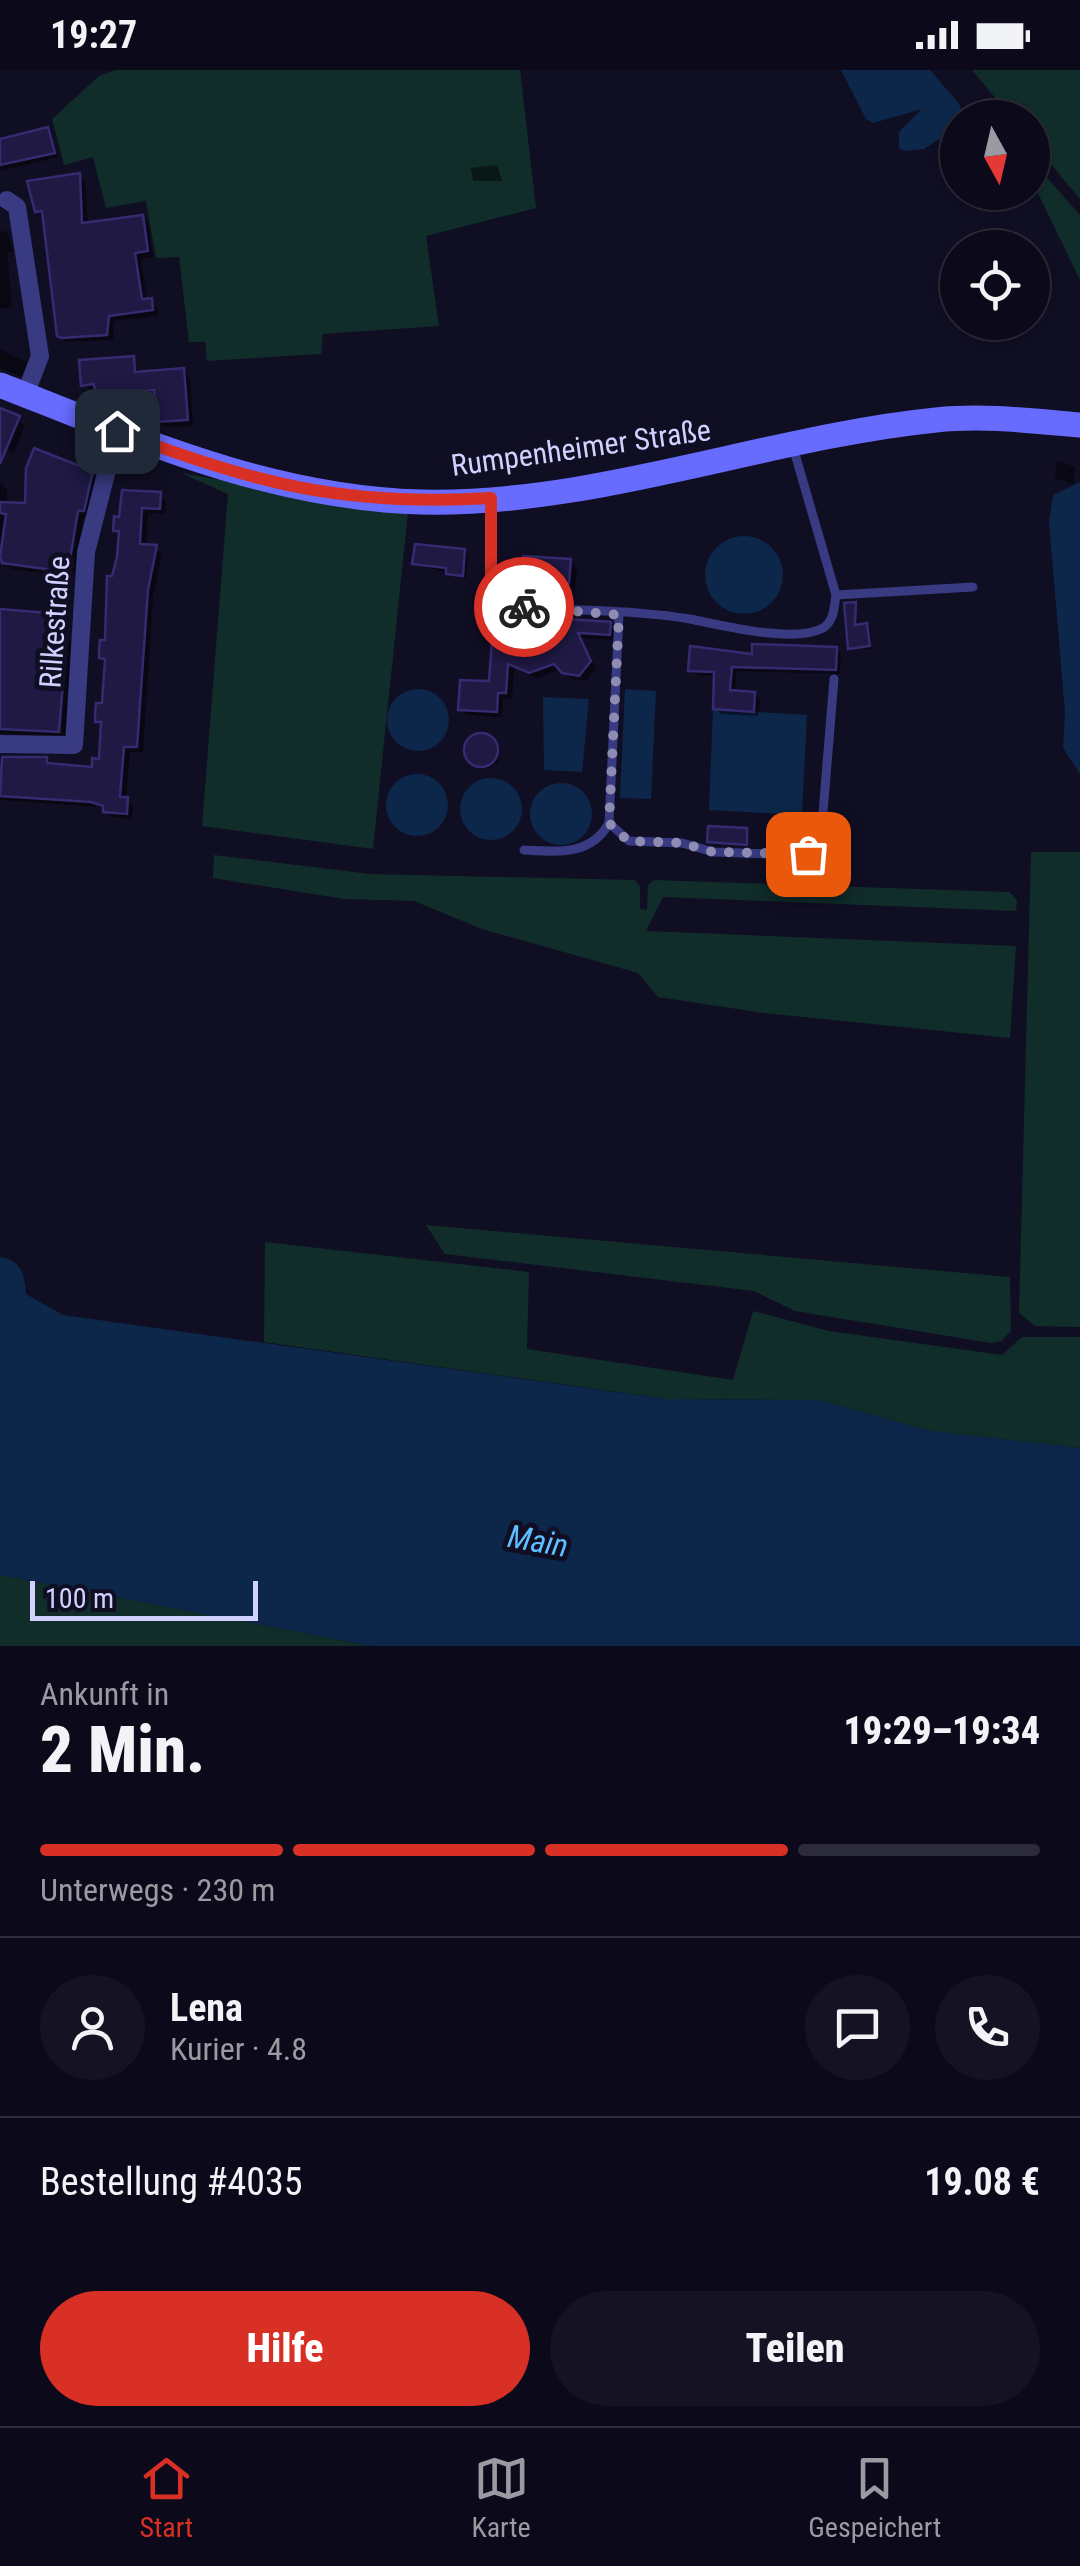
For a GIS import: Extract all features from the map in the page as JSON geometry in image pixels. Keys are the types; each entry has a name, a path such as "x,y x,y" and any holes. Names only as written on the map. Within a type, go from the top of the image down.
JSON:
{"street":[{"path":"7,200 16,207 40,356 25,395"},
{"name":"Rumpenheimer Straße","path":"0,385 221,470 306,492 424,502 491,498 656,475 912,423 979,418 1080,426"},
{"name":"Rilkestraße","path":"0,744 74,745 86,552 117,431"}],"lane":[{"path":"491,498 491,592 510,605 693,620 718,628 810,632 826,626 832,618 836,595 793,447"},
{"path":"836,595 973,587"},
{"path":"524,850 584,848 603,835 609,823 619,615"},
{"path":"609,823 628,841 682,843 713,852 808,854 821,837 834,680"}],"green space":[{"path":"115,70 520,70 536,208 426,236 439,326 323,334 321,354 207,361 205,342 189,342 179,257 156,258 146,201 106,208 93,157 64,165 52,119 99,76"},
{"path":"972,70 1080,70 1080,199 1050,163 1050,100 997,100"},
{"path":"1050,181 1080,215 1080,280 1046,210 1050,210"},
{"path":"181,473 408,512 373,849 202,826 228,494"},
{"path":"1031,852 1080,852 1080,1327 1035,1326 1019,1313"},
{"path":"214,855 370,874 635,880 640,886 640,909 647,910 648,885 654,880 1009,892 1017,900 1016,911 663,897 646,931 1016,946 1010,1038 764,1013 658,997 638,973 482,929 414,901 344,899 213,878"},
{"path":"426,1225 1010,1277 1011,1331 1001,1341 991,1343 795,1311 754,1291 445,1254"},
{"path":"265,1242 529,1272 527,1349 733,1380 753,1311 829,1331 1002,1355 1022,1337 1080,1337 1080,1448 930,1431 819,1400 666,1399 264,1342"},
{"path":"0,1575 372,1646 0,1646"}],"water":[{"path":"841,70 930,70 956,100 940,100 940,139 924,149 899,148 899,132 922,109 873,123 866,119"},
{"path":"1080,482 1080,774 1063,748 1065,712 1049,522 1053,495"},
{"path":"744,536 772,547 783,575 772,603 744,614 716,603 705,575 716,547"},
{"path":"418,689 440,698 449,720 440,742 418,751 396,742 387,720 396,698"},
{"path":"625,689 656,691 651,799 620,798"},
{"path":"543,697 589,699 582,772 544,770"},
{"path":"713,709 807,715 802,815 709,810"},
{"path":"417,774 439,783 448,805 439,827 417,836 395,827 386,805 395,783"},
{"path":"491,778 513,787 522,809 513,831 491,840 469,831 460,809 469,787"},
{"path":"561,783 583,792 592,814 583,836 561,845 539,836 530,814 539,792"},
{"name":"Main","path":"0,1257 13,1261 21,1270 26,1294 63,1315 666,1399 819,1400 930,1431 1080,1448 1080,1646 372,1646 0,1575"}],"building":[{"path":"48,127 55,153 0,165 0,139"},
{"path":"80,173 82,223 143,215 148,251 135,253 142,299 152,298 153,310 109,316 107,335 61,338 57,336 42,211 35,212 27,181"},
{"path":"134,356 135,372 184,368 188,420 156,422 154,390 95,394 94,384 81,386 79,360"},
{"path":"0,408 20,416 0,464"},
{"path":"34,448 93,471 84,511 78,511 68,572 2,563 0,557 6,514 0,513 0,502 25,503 26,468"},
{"path":"122,490 161,492 160,509 142,508 140,544 157,545 148,590 137,747 124,747 120,797 128,797 127,814 103,812 103,806 91,802 0,796 2,757 47,757 47,763 92,767 92,758 99,759 101,722 95,722 95,714 96,703 102,703 105,659 99,658 99,650 100,640 105,640 107,576 112,576 117,557 119,531 113,531 114,516 119,517"},
{"path":"415,544 465,549 463,576 446,574 446,568 412,564"},
{"path":"523,556 571,559 569,583 561,582 561,591 552,600 537,599 534,585 522,584"},
{"path":"856,602 855,625 867,623 870,646 848,649 844,603"},
{"path":"0,609 48,613 47,632 67,634 59,732 0,729"},
{"path":"494,614 611,622 610,635 578,633 591,661 579,676 562,673 554,664 529,673 508,664 506,693 498,693 497,712 458,710 460,680 489,681"},
{"path":"752,644 837,647 836,670 732,667 730,690 755,692 754,712 713,709 714,672 688,671 690,646 752,654"},
{"path":"481,733 493,738 498,750 493,762 481,767 469,762 464,750 469,738"},
{"path":"708,826 747,828 747,845 707,842"}],"way so far":[{"path":"524,607 619,615 609,823 617,835 628,841 682,843 713,852 808,854"}],"route":[{"path":"117,431 221,470 306,492 424,502 491,498 491,592 510,605 524,607"}]}
